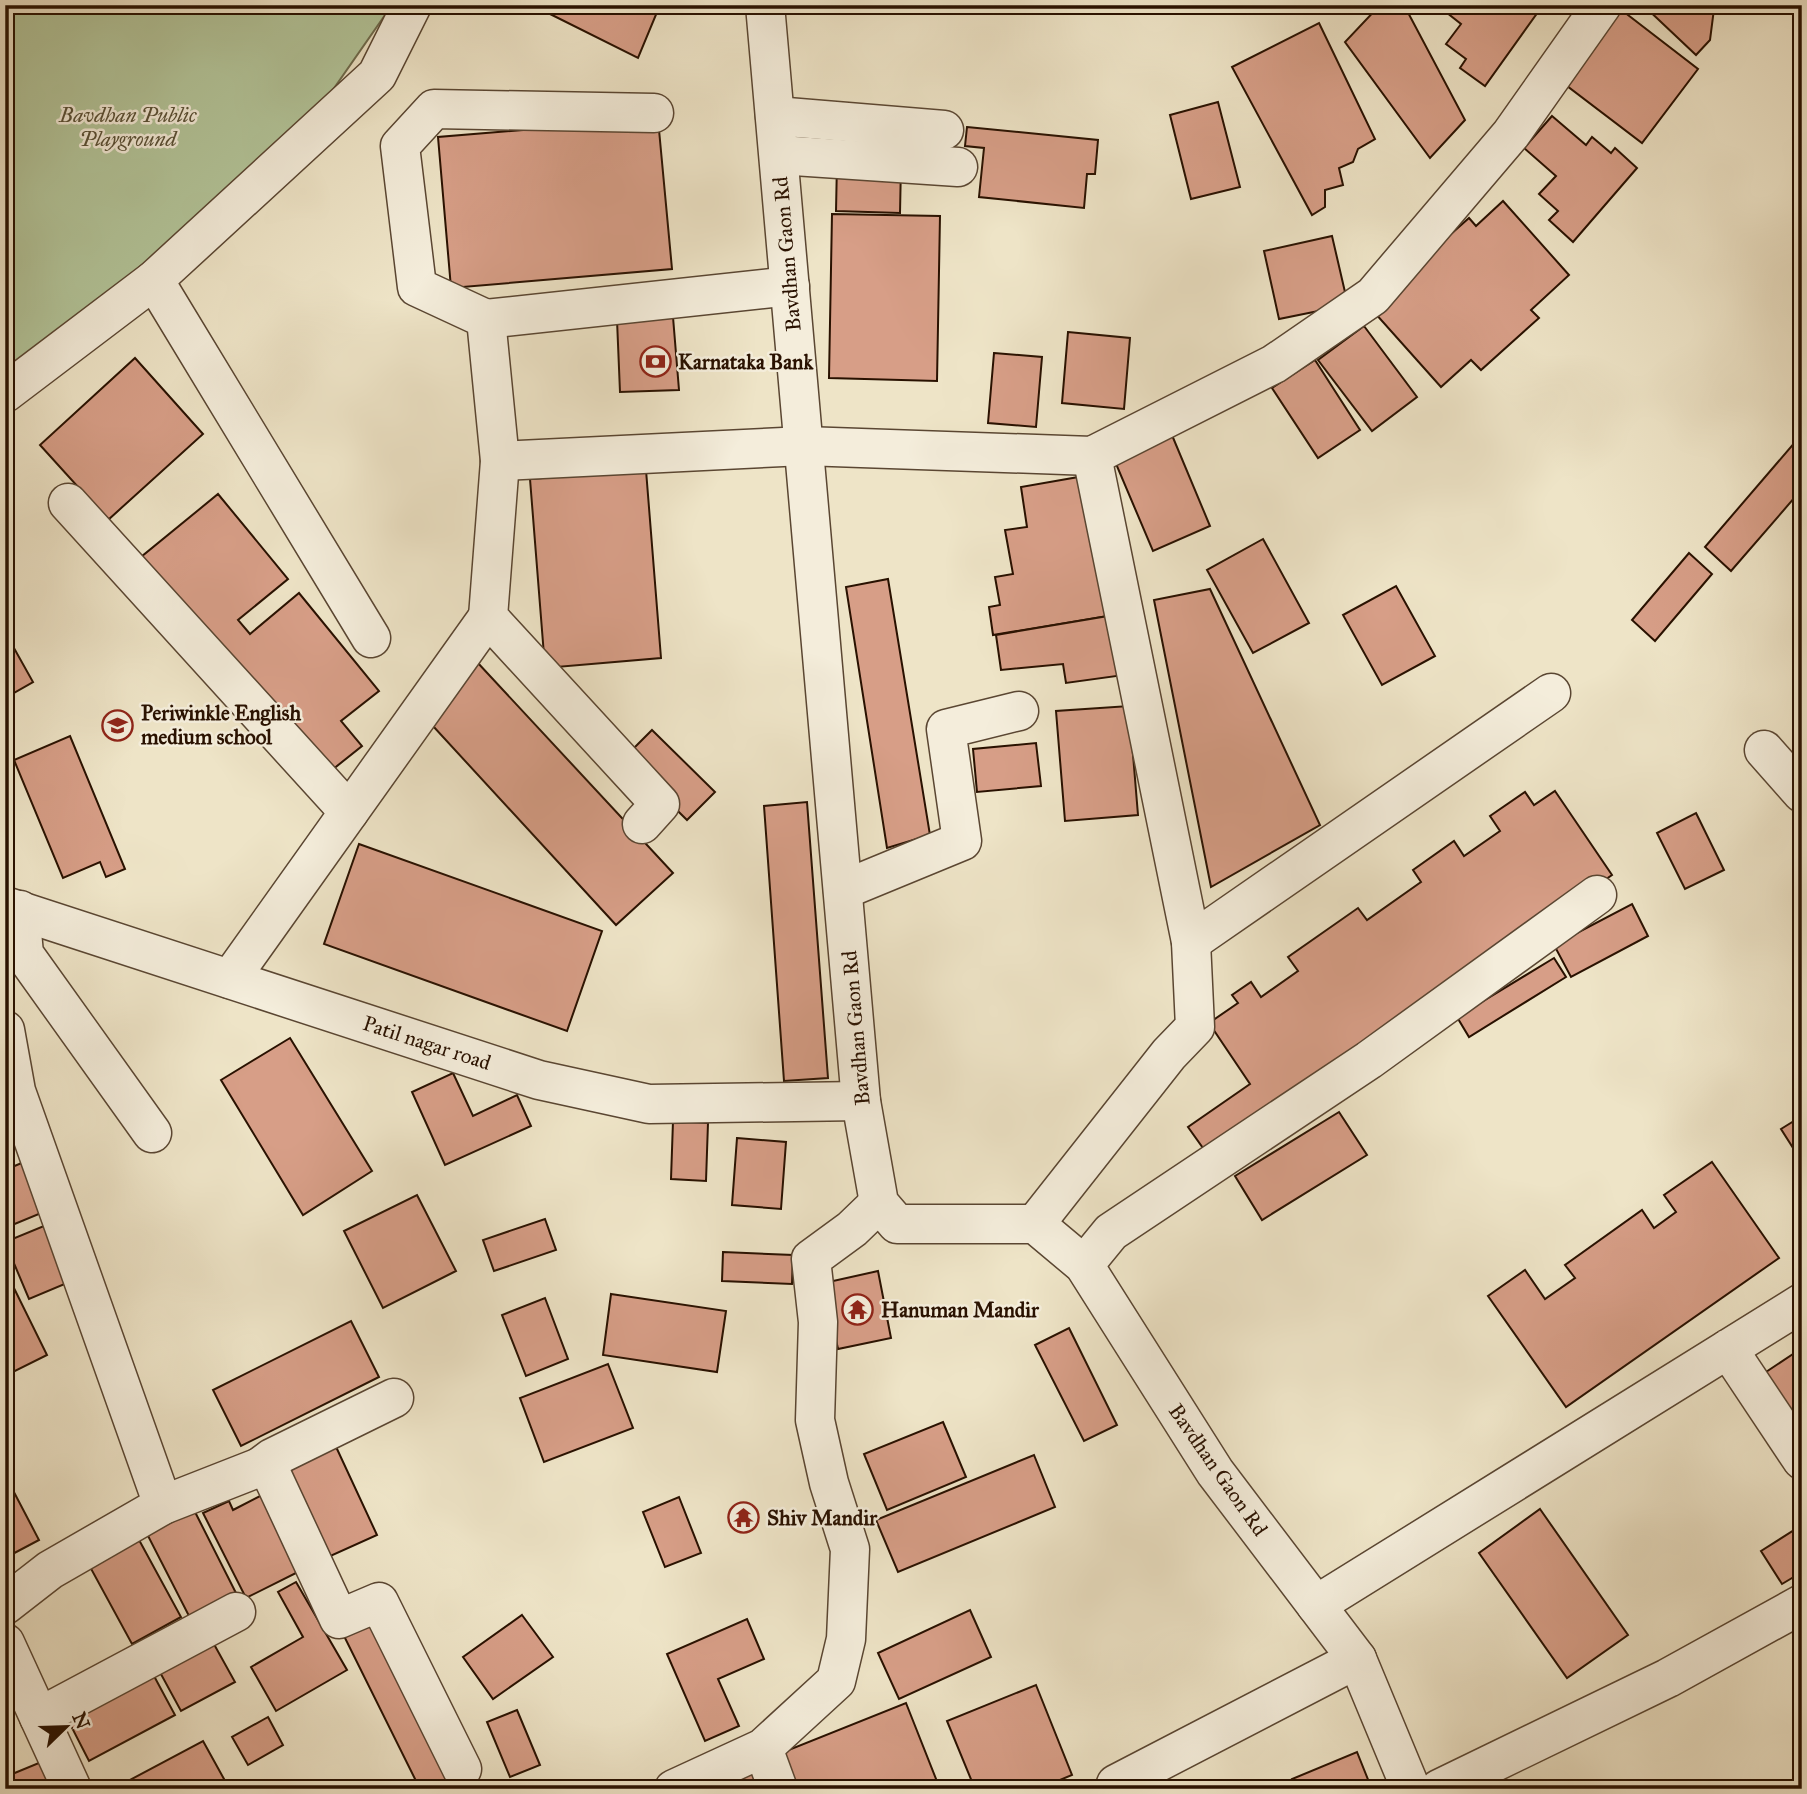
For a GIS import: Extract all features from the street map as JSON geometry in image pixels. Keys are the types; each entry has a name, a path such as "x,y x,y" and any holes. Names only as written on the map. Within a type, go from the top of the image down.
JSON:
{"street":[{"path":"5,393 153,280 377,75 412,5"},
{"name":"Bavdhan Gaon Rd","path":"765,5 862,1101 879,1203"},
{"path":"500,461 804,446 1092,456 1274,364 1373,296 1511,134 1602,5"},
{"path":"654,113 434,109 400,146 416,287 486,319 790,285"},
{"path":"775,116 944,130"},
{"path":"779,155 958,167"},
{"path":"153,280 371,638"},
{"path":"230,979 488,617 500,461 486,319"},
{"path":"674,1789 763,1748 836,1681 846,1639 849,1549 829,1483 814,1419 818,1322 811,1259 852,1229 879,1203 897,1224 1035,1224 1169,1054 1195,1027 1191,942 1092,456"},
{"path":"68,503 349,812"},
{"path":"488,617 660,804 642,824"},
{"path":"1191,942 1551,694"},
{"path":"843,890 962,841 946,729 1019,711"},
{"path":"1764,750 1802,793"},
{"path":"1084,1265 1111,1232 1369,1060 1597,895"},
{"path":"13,908 24,954 152,1133"},
{"name":"Patil nagar road","path":"13,908 539,1080 649,1104 862,1101"},
{"path":"5,1030 16,1091 163,1505"},
{"name":"Bavdhan Gaon Rd","path":"1035,1224 1084,1265 1215,1472 1357,1659 1411,1789"},
{"path":"1316,1605 1802,1303"},
{"path":"1728,1349 1802,1460"},
{"path":"5,1605 50,1570 163,1505 260,1467 272,1458 394,1398"},
{"path":"260,1467 270,1471 339,1619 379,1602 462,1769"},
{"path":"1439,1789 1668,1678 1802,1604"},
{"path":"39,1717 236,1612"},
{"path":"5,1643 72,1789"},
{"path":"1116,1784 1357,1659"},
{"path":"763,1748 778,1789"}],"green space":[{"name":"Bavdhan Public Playground","path":"5,5 392,5 300,137 5,397"}],"building":[{"path":"532,5 660,5 638,58"},
{"path":"1380,5 1404,5 1465,120 1430,158 1345,42"},
{"path":"1437,5 1543,5 1485,86 1460,68 1466,59 1446,44 1461,24"},
{"path":"1615,5 1698,69 1642,143 1554,76"},
{"path":"1643,5 1709,5 1714,9 1710,40 1696,55"},
{"path":"1319,23 1375,139 1358,149 1353,162 1339,168 1343,185 1325,190 1325,207 1312,215 1232,67"},
{"path":"1218,102 1240,187 1191,199 1170,115"},
{"path":"1552,116 1586,145 1592,137 1611,153 1615,148 1637,168 1573,242 1549,220 1558,211 1539,194 1556,176 1524,148"},
{"path":"658,119 672,269 451,288 438,137"},
{"path":"967,127 1098,140 1095,174 1087,174 1084,208 979,197 984,148 965,146"},
{"path":"837,162 901,164 900,213 836,211"},
{"path":"1503,201 1569,275 1531,310 1539,318 1481,370 1471,360 1441,387 1374,312 1407,273 1469,218 1476,226"},
{"path":"832,214 940,216 937,381 829,378"},
{"path":"1332,236 1348,305 1279,319 1264,251"},
{"path":"673,317 679,390 620,392 617,320"},
{"path":"1364,326 1417,397 1372,431 1318,360"},
{"path":"1068,332 1130,338 1124,409 1062,403"},
{"path":"994,353 1042,357 1036,427 988,423"},
{"path":"135,358 203,434 108,520 40,445"},
{"path":"1315,360 1360,430 1318,458 1272,388"},
{"path":"1169,428 1210,526 1153,551 1111,452"},
{"path":"1802,434 1802,489 1731,571 1705,547"},
{"path":"646,470 661,658 545,668 530,479"},
{"path":"1090,475 1114,615 993,635 989,607 1000,605 995,577 1013,574 1005,530 1027,527 1021,487"},
{"path":"218,494 288,579 238,620 250,634 299,593 379,691 341,721 362,746 322,778 141,557"},
{"path":"1263,539 1309,623 1253,653 1207,570"},
{"path":"1689,553 1712,574 1655,641 1632,620"},
{"path":"888,579 930,835 887,848 846,587"},
{"path":"1396,586 1435,656 1382,685 1343,615"},
{"path":"1210,589 1320,825 1211,887 1154,600"},
{"path":"1114,615 1124,675 1066,683 1063,664 1001,670 996,635"},
{"path":"5,632 33,682 5,698"},
{"path":"477,662 673,873 616,925 421,713"},
{"path":"1129,706 1138,815 1065,821 1056,711"},
{"path":"652,730 715,792 687,820 624,758"},
{"path":"70,736 125,869 106,877 100,862 63,878 14,760"},
{"path":"1036,743 1041,786 977,792 973,749"},
{"path":"1555,791 1612,875 1208,1155 1188,1127 1250,1084 1209,1023 1238,1003 1232,995 1251,982 1261,997 1298,971 1288,957 1358,908 1367,920 1421,882 1413,870 1454,841 1464,856 1500,831 1490,816 1525,792 1534,805"},
{"path":"807,802 828,1078 784,1081 764,806"},
{"path":"1696,813 1724,870 1685,889 1657,833"},
{"path":"359,844 602,931 567,1031 324,944"},
{"path":"1632,904 1648,936 1571,977 1554,945"},
{"path":"1554,958 1566,977 1469,1037 1457,1017"},
{"path":"290,1038 372,1171 303,1215 221,1080"},
{"path":"453,1073 473,1116 517,1095 531,1126 445,1165 412,1092"},
{"path":"1339,1112 1367,1155 1262,1220 1235,1176"},
{"path":"1802,1116 1802,1162 1781,1129"},
{"path":"673,1121 708,1123 706,1181 671,1179"},
{"path":"737,1138 786,1142 781,1209 732,1205"},
{"path":"31,1159 51,1209 5,1228 5,1170"},
{"path":"1712,1162 1779,1258 1566,1407 1488,1296 1525,1270 1545,1299 1575,1278 1565,1265 1642,1210 1654,1228 1676,1212 1664,1195"},
{"path":"417,1195 456,1271 383,1308 344,1231"},
{"path":"545,1219 556,1250 494,1271 483,1240"},
{"path":"56,1221 79,1278 29,1299 5,1242"},
{"path":"723,1252 793,1255 792,1284 722,1281"},
{"name":"Hanuman Mandir","path":"878,1271 891,1338 838,1349 824,1283"},
{"path":"8,1276 47,1355 5,1376 5,1278"},
{"path":"611,1294 726,1311 717,1372 603,1355"},
{"path":"545,1298 568,1359 526,1376 502,1315"},
{"path":"351,1321 379,1377 241,1446 213,1390"},
{"path":"1069,1328 1117,1425 1084,1441 1035,1345"},
{"path":"1802,1348 1802,1439 1760,1376"},
{"path":"608,1364 633,1428 544,1462 520,1398"},
{"path":"943,1422 966,1477 887,1510 864,1454"},
{"path":"331,1436 377,1535 326,1558 281,1460"},
{"path":"1034,1455 1055,1507 898,1572 876,1520"},
{"path":"5,1475 39,1540 5,1558"},
{"path":"262,1495 300,1571 246,1598 203,1513 229,1501 233,1510"},
{"path":"679,1497 701,1553 665,1567 643,1512"},
{"path":"192,1506 236,1593 189,1616 145,1530"},
{"path":"1540,1509 1628,1635 1567,1678 1479,1553"},
{"path":"1802,1525 1802,1572 1782,1584 1761,1551"},
{"path":"132,1527 181,1617 132,1644 83,1554"},
{"path":"296,1582 347,1670 276,1711 251,1667 303,1637 278,1592"},
{"path":"970,1610 991,1657 899,1699 878,1653"},
{"path":"522,1615 553,1657 493,1699 463,1657"},
{"path":"373,1619 455,1783 444,1789 420,1789 343,1634"},
{"path":"747,1619 764,1659 718,1679 739,1726 705,1741 667,1654"},
{"path":"210,1637 235,1682 181,1711 156,1665"},
{"path":"154,1676 175,1715 89,1761 69,1722"},
{"path":"1036,1685 1072,1775 1038,1789 975,1789 947,1721"},
{"path":"906,1703 940,1789 783,1789 771,1757"},
{"path":"517,1710 540,1765 510,1777 487,1722"},
{"path":"268,1717 283,1745 248,1765 232,1737"},
{"path":"203,1741 229,1788 113,1789"},
{"path":"1357,1752 1369,1782 1351,1789 1296,1789 1292,1779"},
{"path":"46,1760 58,1789 5,1789 5,1777"},
{"path":"759,1766 769,1789 708,1789"}],"place":[{"name":"Karnataka Bank","path":"655,362"},
{"name":"Periwinkle English medium school","path":"118,725"},
{"name":"Hanuman Mandir","path":"858,1310"},
{"name":"Shiv Mandir","path":"744,1518"}]}
